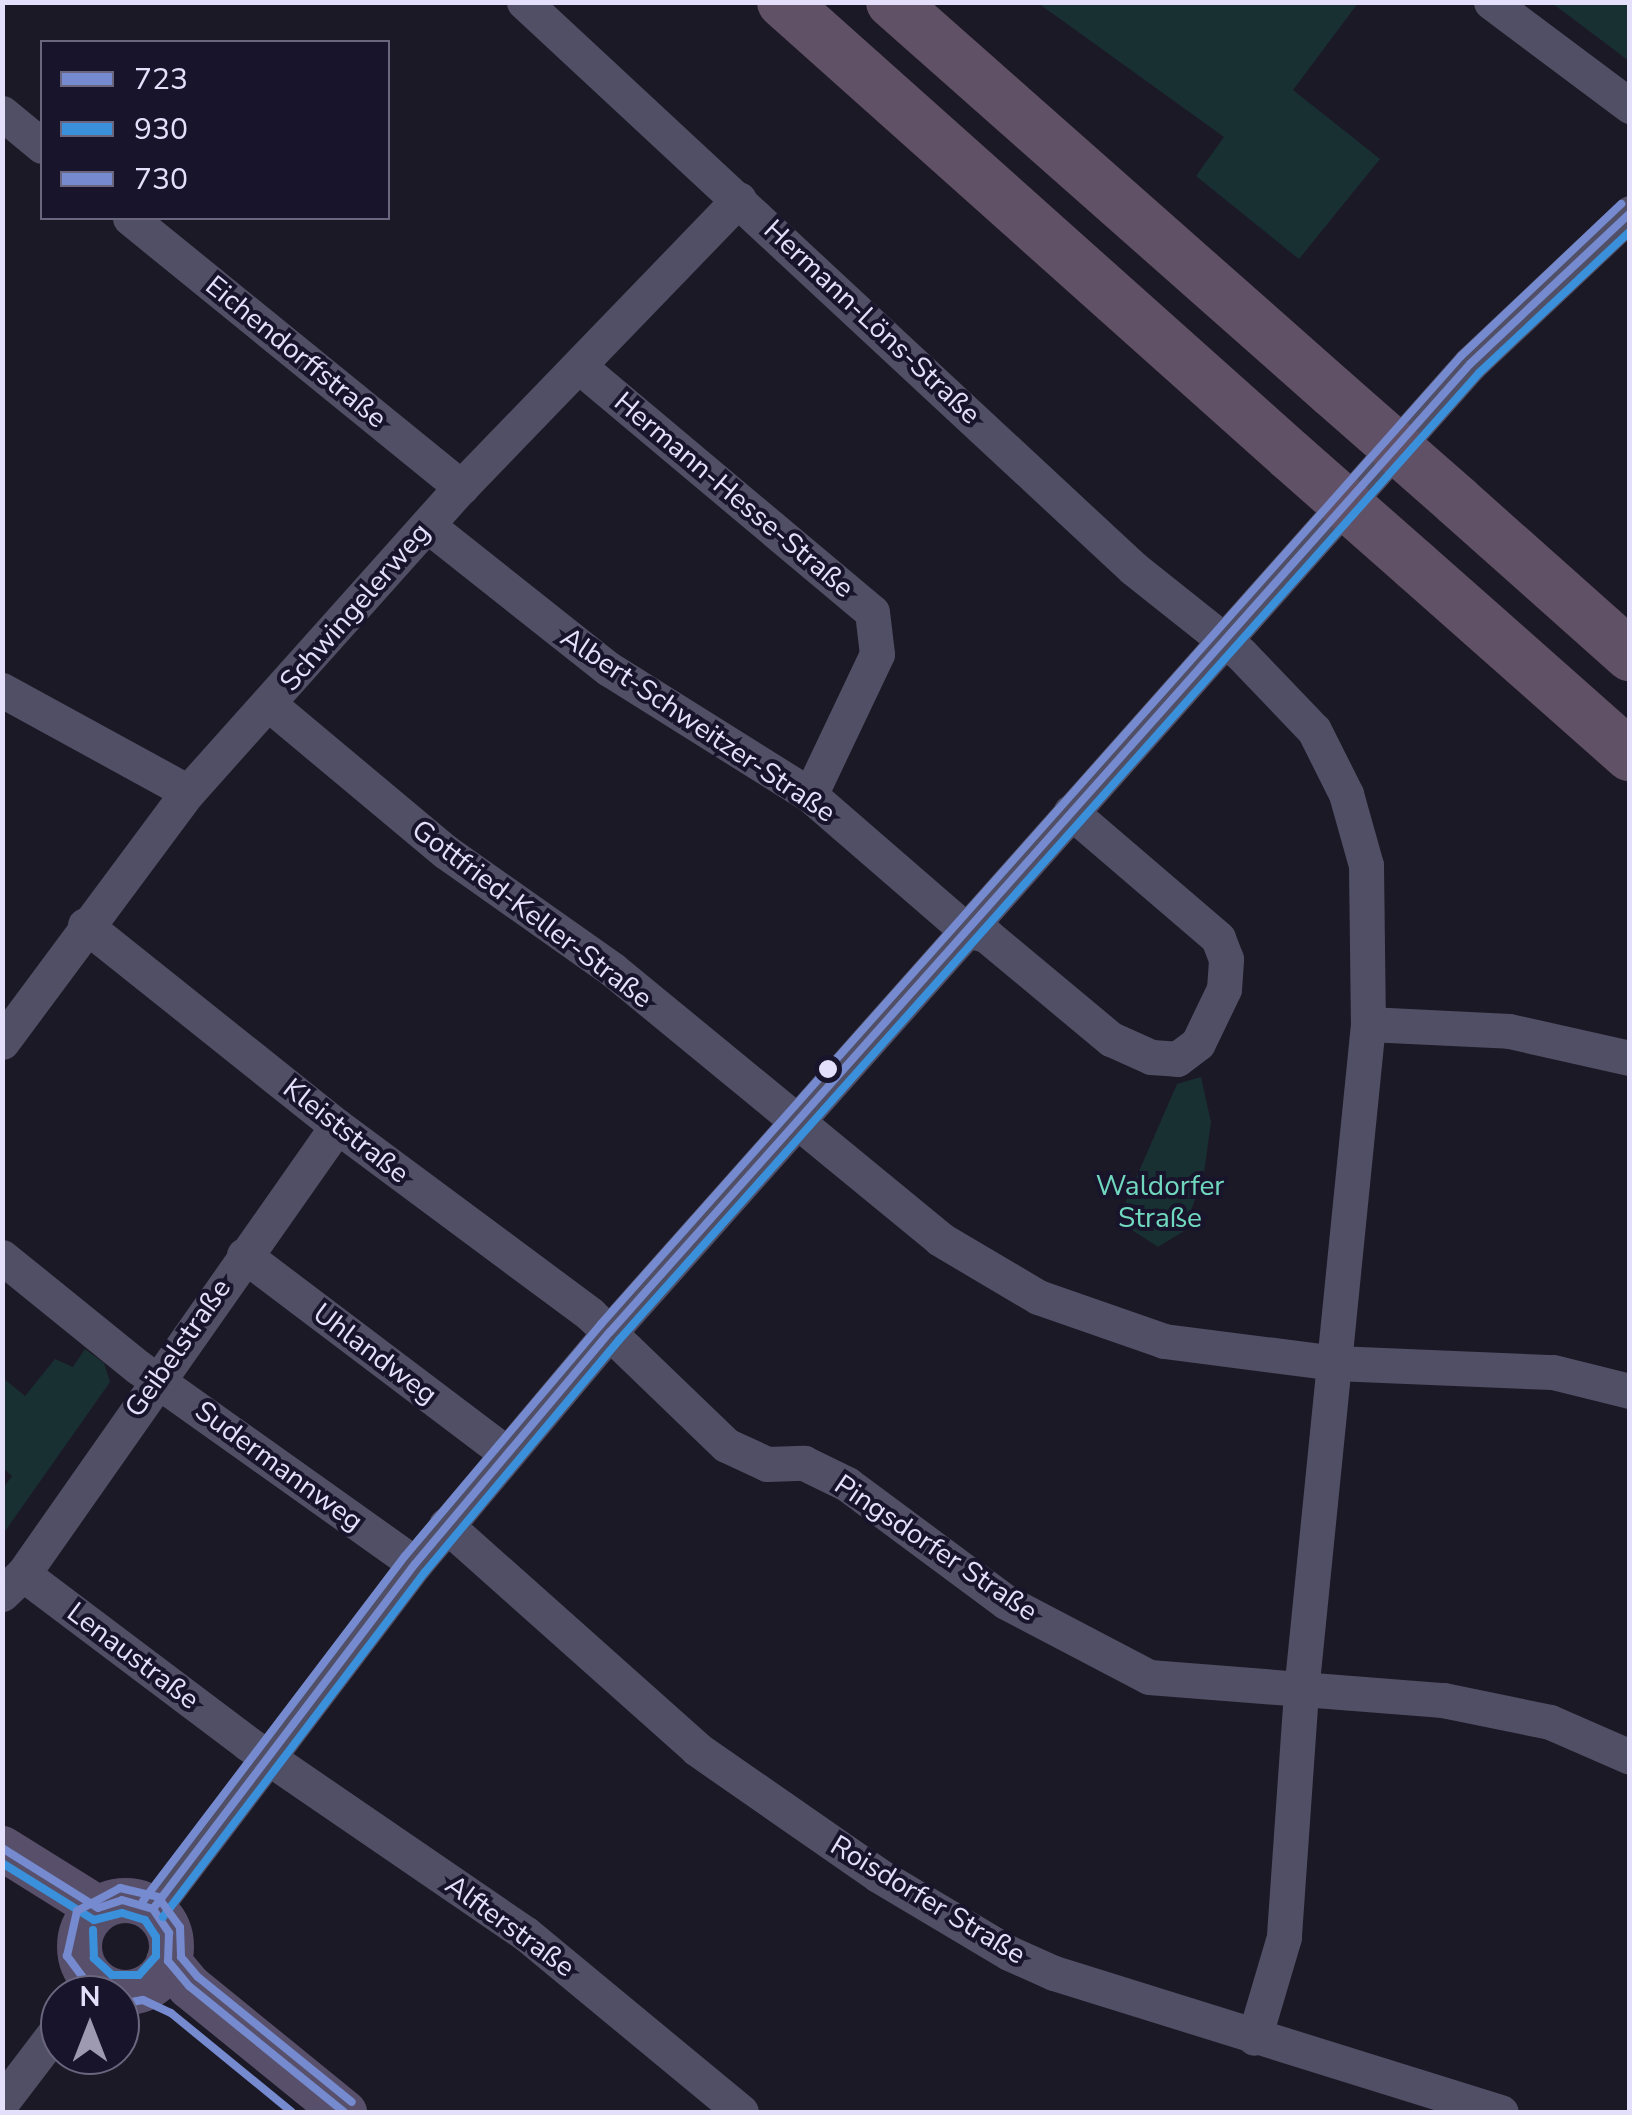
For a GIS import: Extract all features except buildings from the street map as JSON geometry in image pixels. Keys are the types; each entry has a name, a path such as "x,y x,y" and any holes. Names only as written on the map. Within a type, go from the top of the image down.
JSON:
{"highway":[{"path":"782,2 1630,755"},
{"path":"892,2 1630,655"}],"main road":[{"path":"2,1848 89,1919"},
{"path":"2,1871 89,1919"},
{"path":"89,1919 122,1900 153,1909 169,1933 157,1974"},
{"path":"86,1975 82,1963 89,1919"},
{"path":"157,1974 178,2002 312,2112"},
{"path":"140,1982 157,1974 189,1986 344,2112"}],"street":[{"name":"Hermann-Löns-Straße","path":"524,2 1133,568 1224,638"},
{"path":"1491,2 1630,106"},
{"path":"2,113 40,144"},
{"name":"Schwingelerweg","path":"2,1042 85,925 188,792 270,705 461,487 739,198"},
{"path":"153,1909 414,1564 610,1332 1496,337 1630,213"},
{"name":"Eichendorffstraße","path":"132,220 461,487"},
{"name":"Hermann-Hesse-Straße","path":"580,366 872,612 878,654 810,795"},
{"name":"Albert-Schweitzer-Straße","path":"427,525 608,669 810,795 966,930 986,936 1111,1038 1151,1057 1177,1059 1212,1021 1226,959 1218,938 1071,812"},
{"path":"1224,638 1314,730 1346,794 1366,866 1368,1024 1301,1692 1284,1938 1254,2038"},
{"path":"2,690 188,792"},
{"name":"Gottfried-Keller-Straße","path":"270,705 446,852 613,970 940,1239 1038,1297 1164,1341 1335,1363 1553,1372 1630,1391"},
{"name":"Kleiststraße","path":"85,925 337,1126 610,1332"},
{"path":"1368,1024 1510,1030 1630,1058"},
{"name":"Geibelstraße","path":"12,1584 337,1126"},
{"name":"Uhlandweg","path":"244,1255 506,1454"},
{"name":"Sudermannweg","path":"2,1257 156,1377 414,1564"},
{"name":"Pingsdorfer Straße","path":"610,1332 726,1445 768,1464 804,1463 847,1484 1006,1602 1149,1677 1461,1704 1550,1722 1630,1757"},
{"name":"Roisdorfer Straße","path":"446,1526 697,1749 878,1875 1054,1973 1500,2112"},
{"name":"Lenaustraße","path":"12,1584 267,1756"},
{"name":"Alfterstraße","path":"267,1756 526,1934 741,2112"},
{"path":"2,2102 40,2052"}],"green space":[{"path":"1038,3 1358,3 1293,90 1380,159 1299,259 1196,176 1224,137"},
{"path":"1552,3 1629,3 1629,61"},
{"name":"Waldorfer Straße","path":"1201,1077 1211,1122 1204,1173 1184,1231 1158,1247 1126,1226 1126,1201 1177,1084"},
{"path":"85,1349 104,1363 110,1382 3,1534 3,1488 12,1476 3,1468 3,1378 25,1396 55,1359 73,1367"}],"transit line":[{"name":"730","path":"143,1901 405,1556 601,1324 1461,356 1621,204"},
{"name":"723","path":"153,1909 415,1564 610,1332 1470,364 1630,213"},
{"name":"930","path":"163,1917 425,1572 619,1340 1479,373 1630,231"},
{"name":"723","path":"2,1848 98,1908"},
{"name":"930","path":"2,1863 94,1920 122,1913 145,1920 156,1937 156,1956 139,1975 112,1975 94,1958 93,1930"},
{"name":"730","path":"81,1975 67,1956 77,1911 120,1888 158,1897 180,1927 181,1957 198,1977 352,2102"},
{"name":"723","path":"98,1908 122,1900 153,1909 169,1933 168,1961 189,1986 344,2112"},
{"name":"730","path":"140,2001 171,2013 292,2112"}]}
